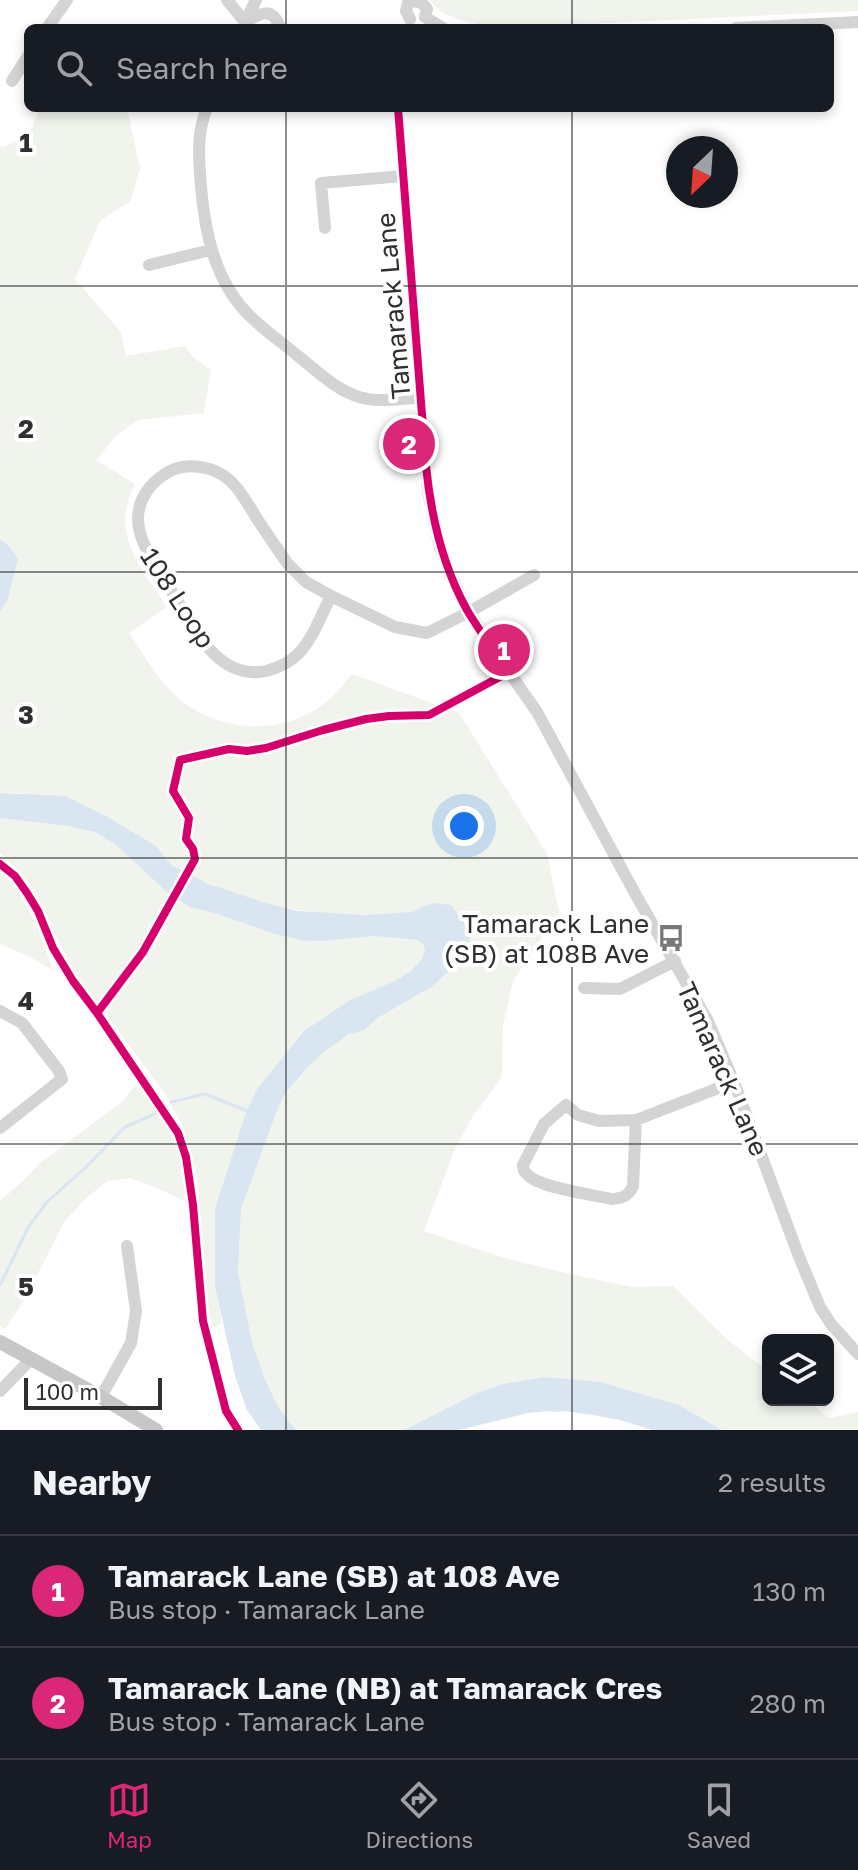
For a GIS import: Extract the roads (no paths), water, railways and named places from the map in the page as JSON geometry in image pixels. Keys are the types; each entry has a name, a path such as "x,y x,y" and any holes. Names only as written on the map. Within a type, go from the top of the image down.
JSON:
{"main road":[{"path":"0,1342 156,1430"}],"street":[{"path":"50,24 67,0"},
{"path":"227,0 243,24"},
{"path":"245,24 256,0"},
{"path":"407,2 421,2 427,9 425,17 407,24 407,2"},
{"path":"246,24 255,15 266,13 278,24"},
{"path":"425,17 436,24"},
{"path":"817,24 858,22"},
{"path":"12,81 24,62"},
{"path":"205,112 201,121 198,152 204,221 211,250 225,282 243,309 338,387 361,398 421,398"},
{"name":"Tamarack Lane","path":"398,112 426,466 432,516 448,570 469,612 537,712 708,1021 820,1307 858,1354"},
{"path":"325,228 321,183 403,176"},
{"path":"149,265 211,250"},
{"name":"108 Loop","path":"331,596 306,644 289,662 259,672 241,670 223,662 204,644 142,542 138,516 143,497 162,475 174,469 192,466 218,471 235,485 296,573 331,596 411,632 427,633 534,575"},
{"path":"584,988 620,989 675,961"},
{"path":"0,1011 22,1023 62,1079 0,1128"},
{"path":"636,1120 634,1177 630,1193 623,1198 612,1199 539,1183 524,1170 523,1165 544,1124 566,1102 578,1115 599,1121 636,1120 734,1082"},
{"path":"101,1397 131,1343 136,1311 127,1246"},
{"path":"0,1391 31,1359"}],"waterway":[{"path":"171,1102 205,1094 250,1112"},
{"path":"0,1285 29,1226 47,1202 125,1127 155,1114"}],"place":[{"name":"Tamarack Lane (NB) at Tamarack Cres","path":"409,444"},
{"name":"Tamarack Lane (SB) at 108 Ave","path":"504,650"},
{"name":"Tamarack Lane (SB) at 108B Ave","path":"671,938"}]}
